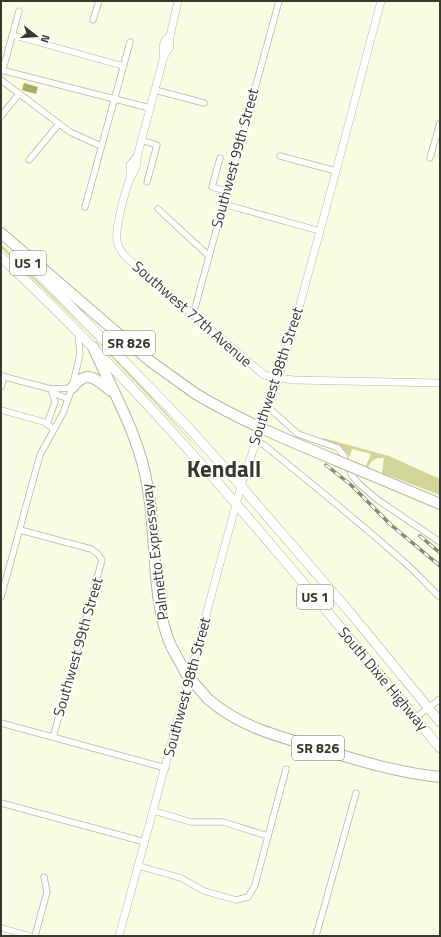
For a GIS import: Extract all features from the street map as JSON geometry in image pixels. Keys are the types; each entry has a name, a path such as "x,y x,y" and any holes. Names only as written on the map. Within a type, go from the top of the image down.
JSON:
{"highway":[{"name":"SR 826","path":"1,233 150,361 196,394 229,413 263,429 440,504"},
{"name":"South Dixie Highway","path":"1,233 56,292 187,426 241,486 348,610 440,722"},
{"name":"South Dixie Highway","path":"1,257 78,331 144,400 237,504 440,748"},
{"name":"Palmetto Expressway","path":"93,347 133,432 146,474 152,511 161,612 166,633 172,648 187,675 208,699 238,721 266,732 372,764 438,777"},
{"path":"72,388 82,378 88,377 100,382 116,394"},
{"path":"334,621 348,610"}],"street":[{"path":"93,20 99,1"},
{"path":"147,182 157,145 141,140 164,56 170,47 170,36 178,1"},
{"name":"Southwest 99th Street","path":"193,315 279,1"},
{"name":"Southwest 98th Street","path":"119,936 166,768 241,486 269,408 278,378 320,231 381,1"},
{"path":"19,11 2,69 150,108"},
{"path":"12,35 123,66"},
{"path":"85,207 130,42"},
{"path":"1,80 59,124 82,139 101,146"},
{"path":"155,90 204,103"},
{"path":"1,116 19,94"},
{"path":"430,158 440,123"},
{"path":"29,160 59,124"},
{"name":"Southwest 77th Avenue","path":"141,140 136,168 130,179 117,230 118,245 127,258 255,368 264,375 278,378 440,383"},
{"path":"280,156 336,171"},
{"path":"220,158 212,188 226,192"},
{"path":"223,204 320,231"},
{"path":"158,209 209,256"},
{"path":"1,597 40,455 54,429 72,388 80,349 78,331"},
{"path":"1,387 2,376 51,389 72,388"},
{"path":"51,389 56,394 68,399"},
{"path":"47,424 55,402 51,389"},
{"path":"269,408 298,434 338,448 344,456 351,474 358,483 378,500 440,542"},
{"path":"1,410 47,424 54,429"},
{"path":"256,441 298,472 359,522 418,574 425,584 440,597"},
{"name":"Southwest 99th Street","path":"20,530 93,550 101,557 101,566 53,737"},
{"path":"415,718 440,699"},
{"path":"1,723 166,768"},
{"path":"139,866 177,877 204,891 236,900 248,897 255,885 286,769"},
{"path":"316,936 356,793"},
{"path":"1,803 145,842"},
{"path":"154,811 191,822 223,822 268,836"},
{"path":"35,936 47,892 44,878"},
{"path":"1,928 30,936"}],"shaded area":[{"path":"24,83 38,87 36,94 22,90"},
{"path":"1,244 137,381 212,464 93,337 1,248"},
{"path":"323,438 389,456 440,479 440,495 382,473 384,458 374,460 367,469 365,468 371,454 352,449 350,457 339,446 323,440"}],"railway":[{"path":"326,465 351,485 391,525 440,566"},
{"path":"420,536 440,553"}],"district":[{"name":"Kendall","path":"224,469"}]}
